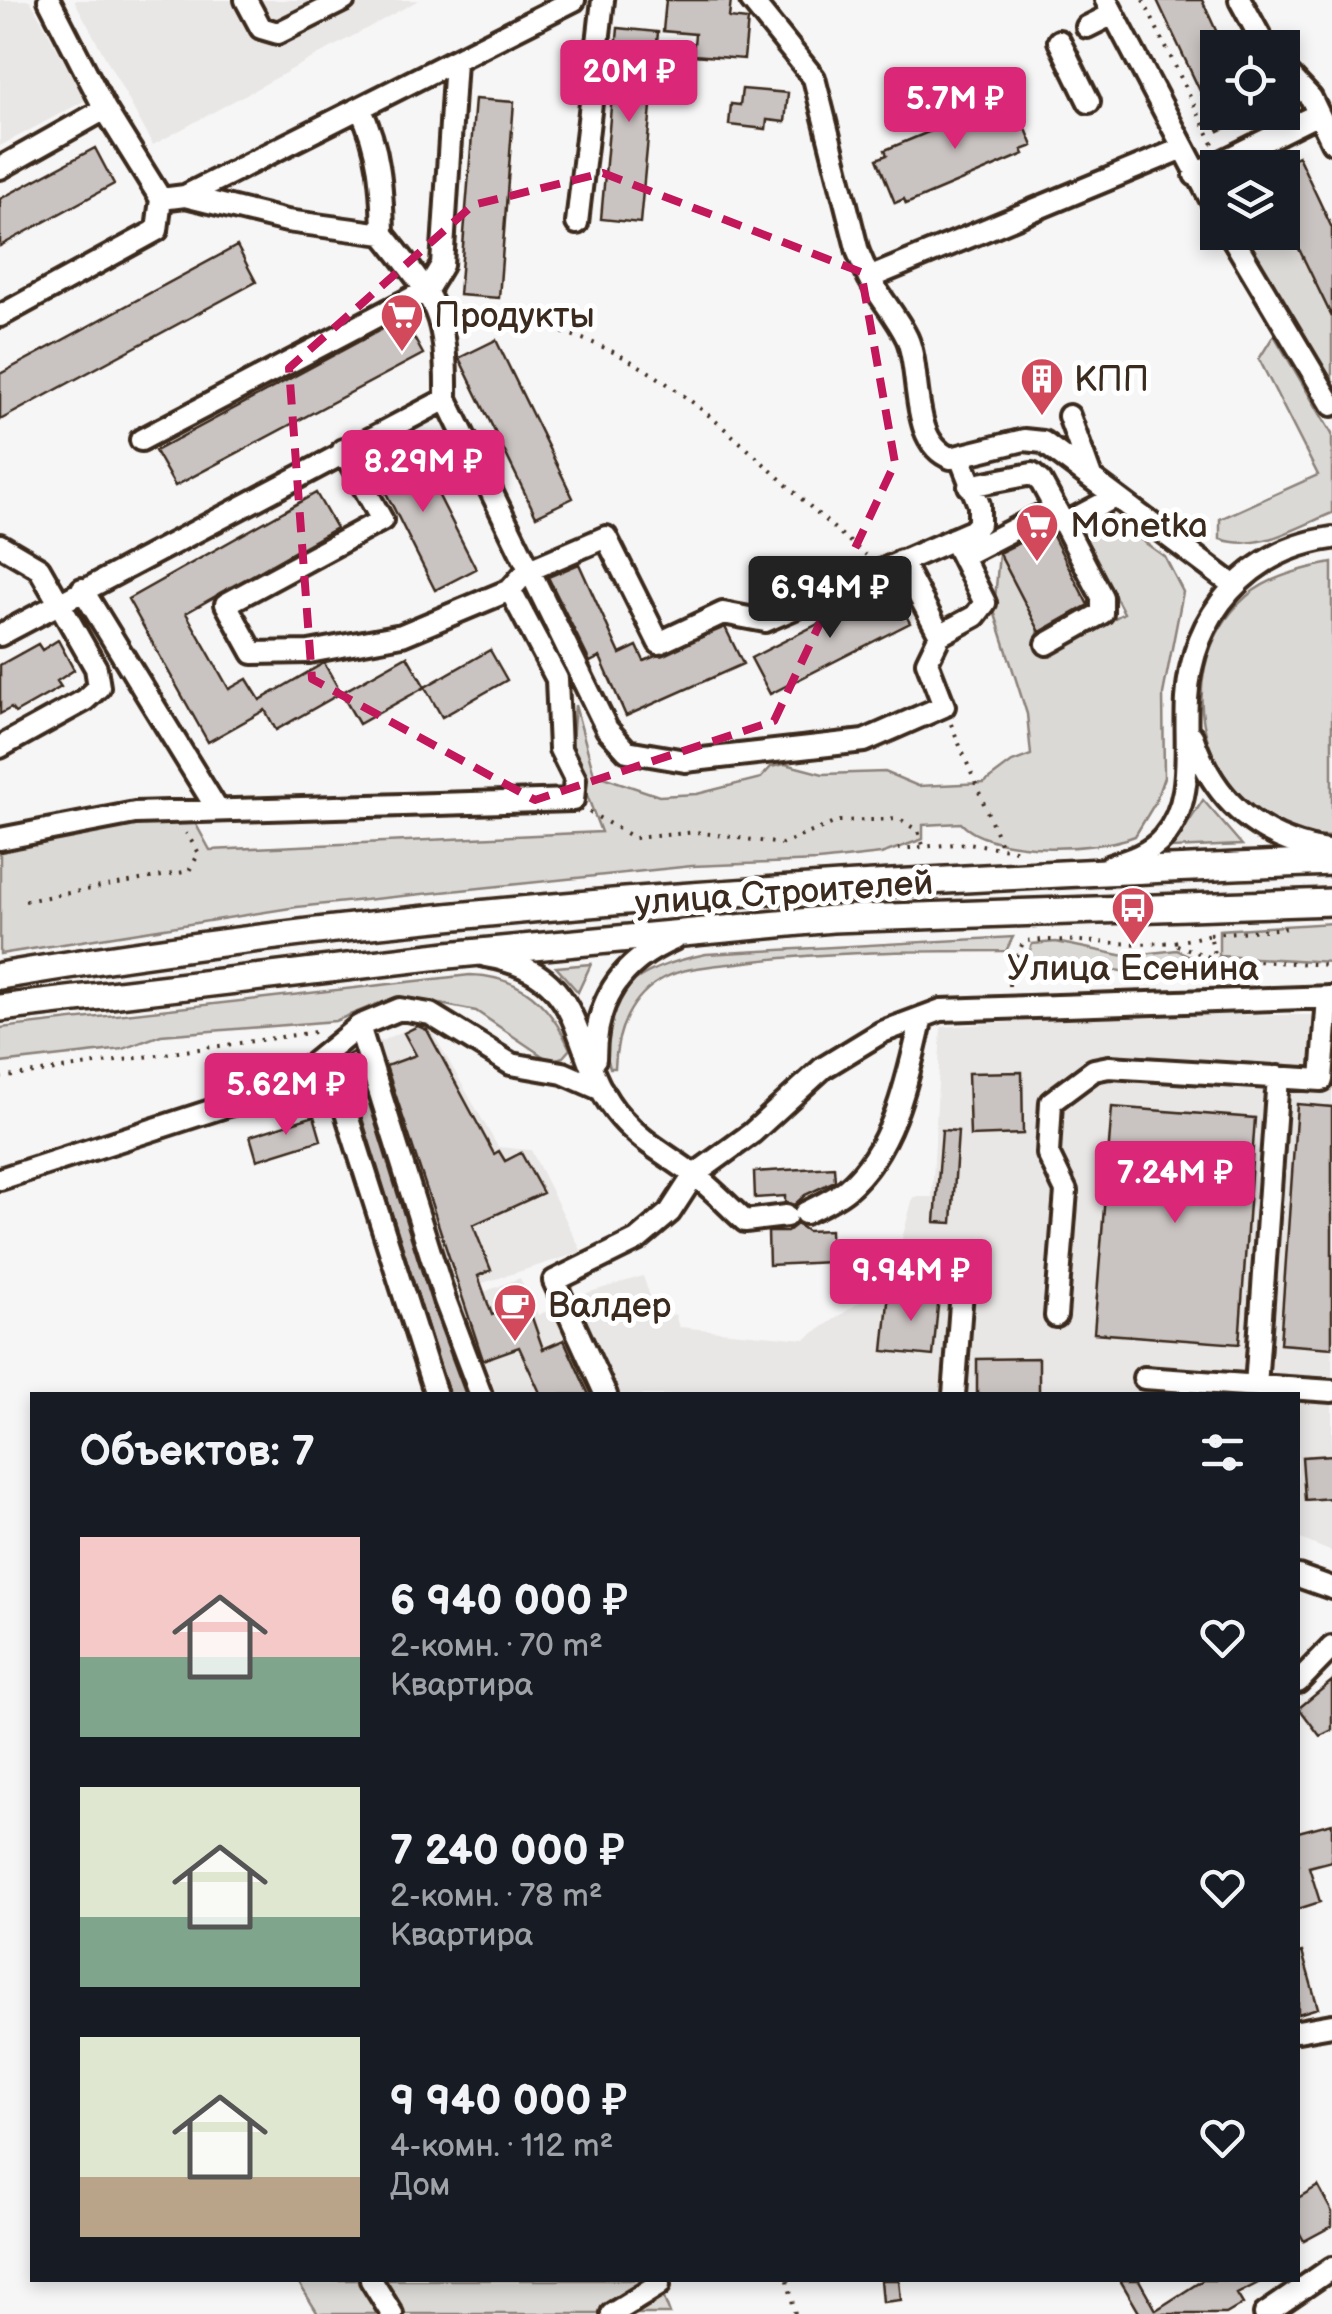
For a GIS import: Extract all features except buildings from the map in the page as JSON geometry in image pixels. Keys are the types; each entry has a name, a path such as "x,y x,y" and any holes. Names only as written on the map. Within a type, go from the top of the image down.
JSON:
{"main road":[{"name":"улица Строителей","path":"0,976 298,932 727,890 1332,862"},
{"name":"улица Строителей","path":"0,1008 448,955 711,929 832,920 1332,902"}],"street":[{"path":"0,316 157,230 161,200 105,109 49,0"},
{"path":"246,0 261,28 278,33 344,0"},
{"path":"161,200 185,196 574,0"},
{"path":"576,223 604,0"},
{"path":"751,0 814,78 858,252 869,278 906,337 930,439 944,455 960,457 1037,439 1233,585"},
{"path":"1240,0 1256,30"},
{"path":"1087,28 1110,7 1200,182"},
{"path":"1060,41 1089,102"},
{"path":"142,440 427,290 442,265 455,61"},
{"path":"1300,90 1332,142"},
{"path":"360,108 373,134 382,174 383,234 440,312 446,399 614,742 627,751 685,760 864,741 944,706 927,662 940,634 975,616 985,603 957,547"},
{"path":"0,168 105,109"},
{"path":"1240,150 1318,114"},
{"path":"869,278 1181,149"},
{"path":"1196,175 1200,172"},
{"path":"185,196 288,220 383,234"},
{"path":"1240,250 1332,406"},
{"path":"0,635 82,588 446,399"},
{"path":"1069,416 1091,479"},
{"path":"343,450 382,520 226,604 253,653 309,652 402,635 510,590 527,571 606,538 659,643 723,613 765,621 892,565 1115,498"},
{"path":"957,547 979,524 980,505 960,457"},
{"path":"969,486 1032,474 1042,482 1060,516 1104,608 1097,619 1047,644"},
{"path":"1084,872 1138,857 1165,836 1182,802 1195,652 1211,614 1233,585 1264,562 1306,542 1332,535"},
{"path":"0,545 39,568 96,668 99,686 86,700 0,746"},
{"path":"892,565 940,634"},
{"path":"82,588 217,809"},
{"path":"0,839 135,813 573,800 574,779 560,748 557,679 510,590"},
{"path":"1187,720 1212,783 1246,820 1295,845 1332,852"},
{"path":"599,1081 600,1013 620,974 658,945 711,929"},
{"path":"448,955 497,958 539,976 574,1016 599,1081 617,1114 648,1146 694,1175 745,1221 796,1215 846,1190 878,1155 908,1078 922,1017"},
{"path":"605,1392 554,1281 637,1240 670,1212 694,1175 752,1133 823,1068 882,1032 940,1010 1330,997 1327,1080 1108,1067 1094,1070 1052,1102 1048,1154 1066,1191 1056,1316"},
{"path":"0,1179 269,1092 359,1026 390,1011 420,1010 511,1064 599,1081"},
{"path":"359,1026 445,1300 479,1392"},
{"path":"327,1053 435,1392"},
{"path":"1256,1386 1278,1077"},
{"path":"954,1392 964,1278"},
{"path":"1144,1378 1332,1391"},
{"path":"1300,1577 1332,1588"},
{"path":"1300,1680 1332,1647"},
{"path":"1300,2031 1332,2025"},
{"path":"1265,2314 1332,2268"},
{"path":"372,2282 392,2314"},
{"path":"612,2314 658,2284"}],"path":[{"path":"1142,0 1216,150"},
{"path":"440,312 580,338 688,395 803,505 892,565"},
{"path":"944,706 1001,844"},
{"path":"573,800 634,838 696,832 782,844 839,820 900,819 918,831 923,844"},
{"path":"25,900 189,871 199,854 190,835 172,828"},
{"path":"898,849 923,844 1001,844 1021,851"},
{"path":"1009,1009 1009,971 1024,940 1176,944 1210,934 1298,928"},
{"path":"1210,934 1218,1000"},
{"path":"1176,944 1216,959 1332,965"},
{"path":"0,1078 322,1031"},
{"path":"788,2282 795,2314"}],"highlighted area":[{"path":"603,173 861,272 895,463 774,721 535,800 312,679 289,368 473,205"}],"shaded area":[{"path":"0,0 30,0 86,100 0,146"},
{"path":"74,0 419,0 153,145"},
{"path":"1252,250 1300,250 1332,317 1332,386"},
{"path":"1274,335 1332,434 1332,513 1263,540 1249,543 1220,539 1220,519 1318,475 1259,359"},
{"path":"1105,514 1165,557 1183,592 1163,694 1164,777 1155,803 1135,836 1095,845 1044,848 994,841 961,823 923,825 923,839 881,854 692,866 297,907 0,954 0,844 97,825 193,819 210,850 601,832 571,753 575,705 594,774 659,796 697,794 761,778 771,767 785,764 823,774 885,772 918,786 984,783 1012,762 1031,755 1027,714 994,611 999,553 1039,628 1037,640 1046,655 1124,613 1080,530"},
{"path":"1332,563 1332,837 1289,830 1254,810 1227,782 1210,746 1202,707 1205,667 1220,629 1247,596 1276,579"},
{"path":"1203,800 1242,845 1172,848"},
{"path":"1332,923 1332,962 1219,956 1219,930"},
{"path":"1013,937 1006,951 838,954 681,971 652,986 634,1005 618,1041 615,1068 610,1068 606,1020 613,1002 641,976 661,967 706,954"},
{"path":"1056,942 1125,956 1177,950 1206,963 1200,968 1121,971 1073,962 1026,962 1032,944"},
{"path":"591,964 578,992 556,967"},
{"path":"470,975 504,981 532,996 553,1019 570,1049 563,1057 550,1061 476,1011 419,1000 377,1004 335,1021 161,1035 123,1049 0,1063 0,1028"},
{"path":"1031,1015 1332,1015 1332,1552 1300,1539 1300,1392 496,1392 460,1301 520,1278 538,1315 590,1292 643,1276 658,1320 675,1314 679,1327 805,1339 891,1281 913,1197 932,1197 941,1027 1014,1022"},
{"path":"426,1021 498,1147 531,1150 582,1252 451,1293 486,1392 444,1392 340,1059"},
{"path":"298,2282 658,2282 670,2314 318,2314"}],"place":[{"name":"Продукты","path":"402,353"},
{"name":"КПП","path":"1042,417"},
{"name":"Monetka","path":"1037,563"},
{"name":"Улица Есенина","path":"1133,946"},
{"name":"Валдер","path":"515,1343"}]}
